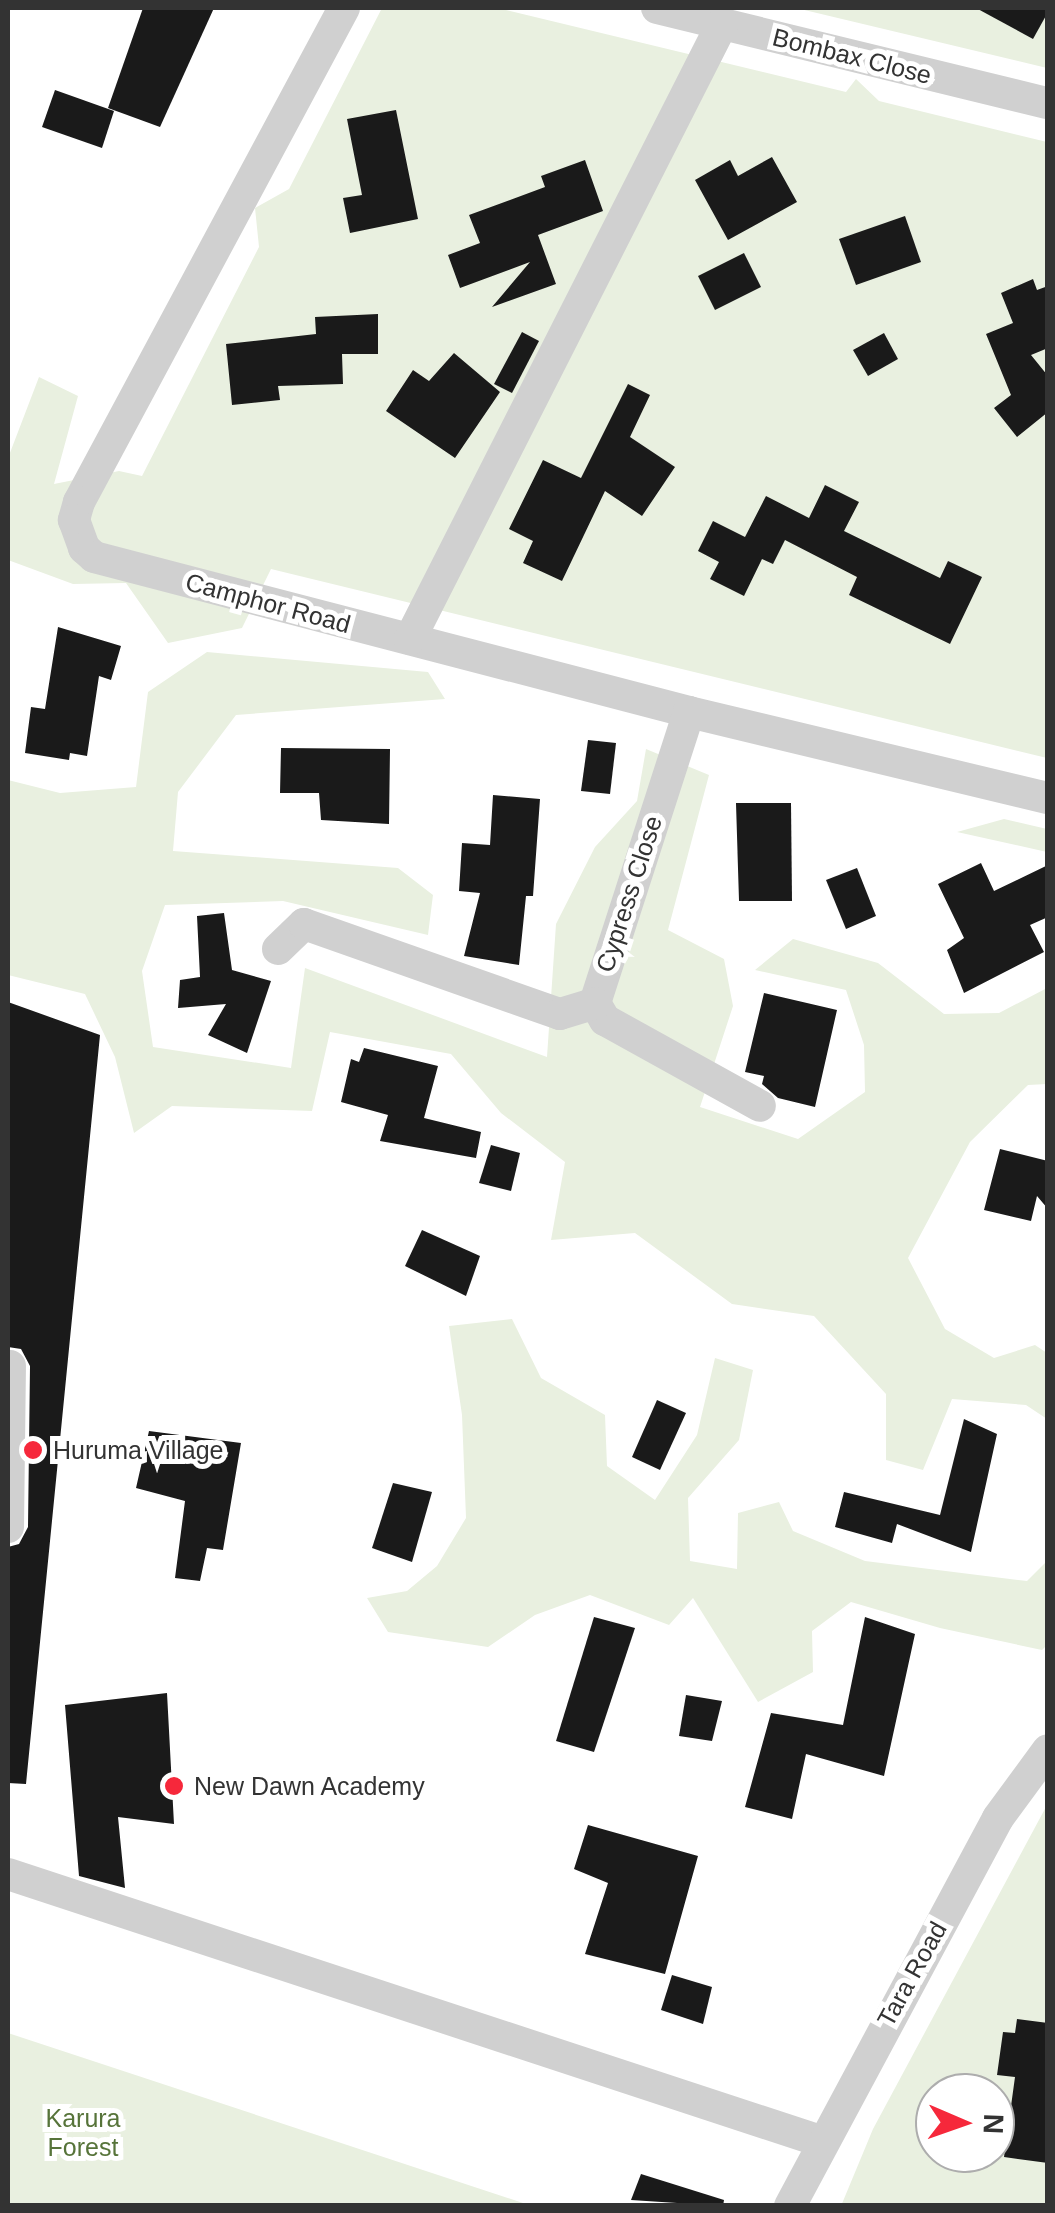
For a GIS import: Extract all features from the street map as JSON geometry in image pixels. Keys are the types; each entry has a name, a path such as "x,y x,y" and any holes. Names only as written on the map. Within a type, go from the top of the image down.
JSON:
{"street":[{"name":"Camphor Road","path":"344,8 74,520 77,536 94,558 689,712 1048,798"},
{"name":"Bombax Close","path":"658,8 1048,104"},
{"path":"410,639 722,24"},
{"name":"Cypress Close","path":"689,712 595,1003 606,1020 760,1106"},
{"path":"278,949 304,924 560,1014 595,1003"},
{"path":"8,1527 10,1366"},
{"name":"Tara Road","path":"790,2206 820,2141 998,1818 1048,1750"},
{"path":"8,1874 820,2141"}],"green space":[{"path":"382,8 498,8 846,92 856,79 879,101 1047,142 1047,758 271,569 242,628 168,643 126,583 73,584 8,560 8,458 39,377 78,396 54,484 119,471 142,476 259,247 255,208 289,189"},
{"path":"796,8 1047,8 1047,68"},
{"path":"207,652 428,672 445,699 236,715 178,792 173,851 398,868 433,895 428,935 283,901 165,905 142,971 153,1047 291,1068 305,968 547,1057 556,924 595,847 637,801 646,749 709,775 668,930 724,959 733,1006 700,1107 798,1139 865,1092 864,1045 846,990 755,970 793,939 878,963 944,1014 999,1013 1047,988 1047,1084 1028,1085 970,1142 908,1258 945,1329 994,1358 1035,1345 1047,1353 1047,1419 1026,1405 952,1399 923,1470 886,1460 886,1394 814,1316 732,1304 635,1233 551,1240 565,1162 501,1113 451,1054 330,1032 312,1111 172,1106 134,1133 115,1057 85,994 8,975 8,780 60,793 136,787 148,692"},
{"path":"1004,819 1047,829 1047,852 957,832"},
{"path":"512,1319 541,1378 605,1415 607,1466 655,1500 697,1435 715,1358 753,1370 739,1440 688,1498 690,1561 737,1569 738,1513 779,1502 793,1531 865,1561 1027,1581 1047,1561 1047,1645 1042,1650 940,1628 851,1602 812,1631 813,1672 758,1702 693,1598 669,1625 590,1595 535,1615 488,1647 388,1632 367,1598 407,1591 437,1566 466,1518 462,1415 449,1326"},
{"path":"1047,1805 1047,2205 841,2206 873,2129"},
{"name":"Karura Forest","path":"8,2033 529,2205 8,2205"}],"building":[{"path":"143,8 214,8 160,127 108,108"},
{"path":"976,8 1048,8 1048,12 1033,39"},
{"path":"55,90 114,111 102,148 42,127"},
{"path":"396,110 418,219 350,233 343,198 362,195 347,119"},
{"path":"772,157 797,202 728,240 695,180 730,160 738,176"},
{"path":"585,160 603,211 538,235 556,284 492,307 530,262 460,288 448,255 480,243 469,215 545,187 541,176"},
{"path":"905,216 921,262 856,285 839,239"},
{"path":"744,253 761,287 715,310 698,276"},
{"path":"1033,279 1037,290 1048,286 1048,348 1031,355 1048,376 1048,412 1017,437 994,408 1011,395 986,334 1013,323 1001,293"},
{"path":"378,314 378,354 342,354 343,384 278,386 280,400 232,405 226,344 316,334 315,317"},
{"path":"522,332 539,341 512,393 494,384"},
{"path":"884,333 898,359 868,376 853,350"},
{"path":"454,353 500,392 455,458 386,411 413,370 429,381"},
{"path":"628,384 650,395 630,437 675,467 642,516 605,491 562,581 523,563 533,541 509,529 543,460 581,478"},
{"path":"825,485 859,502 844,531 940,578 948,561 982,577 950,644 849,595 857,577 785,540 773,564 762,559 744,596 710,579 719,562 698,551 713,521 745,537 766,496 809,518"},
{"path":"58,627 121,646 111,680 99,676 87,756 70,753 69,760 25,753 31,707 45,709"},
{"path":"588,740 616,743 610,794 581,791"},
{"path":"281,748 390,749 389,824 321,820 319,793 280,793"},
{"path":"493,795 540,799 533,896 526,896 519,965 464,956 480,893 459,891 462,843 490,845"},
{"path":"736,803 791,803 792,901 739,901"},
{"path":"981,863 994,891 1048,865 1048,917 1030,925 1044,952 964,993 947,950 964,938 938,884"},
{"path":"857,868 876,916 846,929 826,880"},
{"path":"224,913 232,970 271,981 247,1053 208,1035 226,1004 178,1008 180,980 200,977 197,916"},
{"path":"764,993 837,1010 815,1107 778,1098 762,1084 764,1076 745,1072"},
{"name":"Huruma Village","path":"8,1002 100,1035 26,1784 8,1783 8,1547 19,1544 28,1527 30,1366 21,1349 8,1347"},
{"path":"364,1048 438,1066 424,1118 481,1132 476,1158 380,1141 388,1115 341,1102 351,1059 359,1062"},
{"path":"491,1145 520,1153 511,1191 479,1183"},
{"path":"1000,1149 1048,1161 1048,1209 1037,1196 1031,1221 984,1210"},
{"path":"422,1230 480,1256 466,1296 405,1266"},
{"path":"657,1400 686,1413 660,1470 632,1457"},
{"path":"964,1419 997,1434 971,1552 897,1524 892,1543 835,1527 844,1492 940,1515"},
{"path":"149,1431 241,1443 223,1550 207,1548 200,1581 175,1578 185,1501 136,1488"},
{"path":"393,1483 432,1492 412,1562 372,1548"},
{"path":"594,1617 635,1628 594,1752 556,1741"},
{"path":"865,1617 915,1634 884,1776 806,1754 792,1819 745,1807 771,1713 843,1725"},
{"path":"167,1693 174,1824 118,1817 125,1888 79,1876 65,1705"},
{"path":"686,1695 722,1701 712,1741 679,1736"},
{"path":"588,1825 698,1856 665,1974 585,1954 608,1883 574,1869"},
{"path":"672,1975 712,1987 703,2024 661,2010"},
{"path":"1017,2019 1048,2023 1048,2163 1015,2158 1015,2073 997,2073 1003,2032 1015,2033"},
{"path":"641,2174 724,2200 723,2206 631,2200"}],"place":[{"name":"Huruma Village","path":"33,1450"},
{"name":"New Dawn Academy","path":"174,1786"}]}
